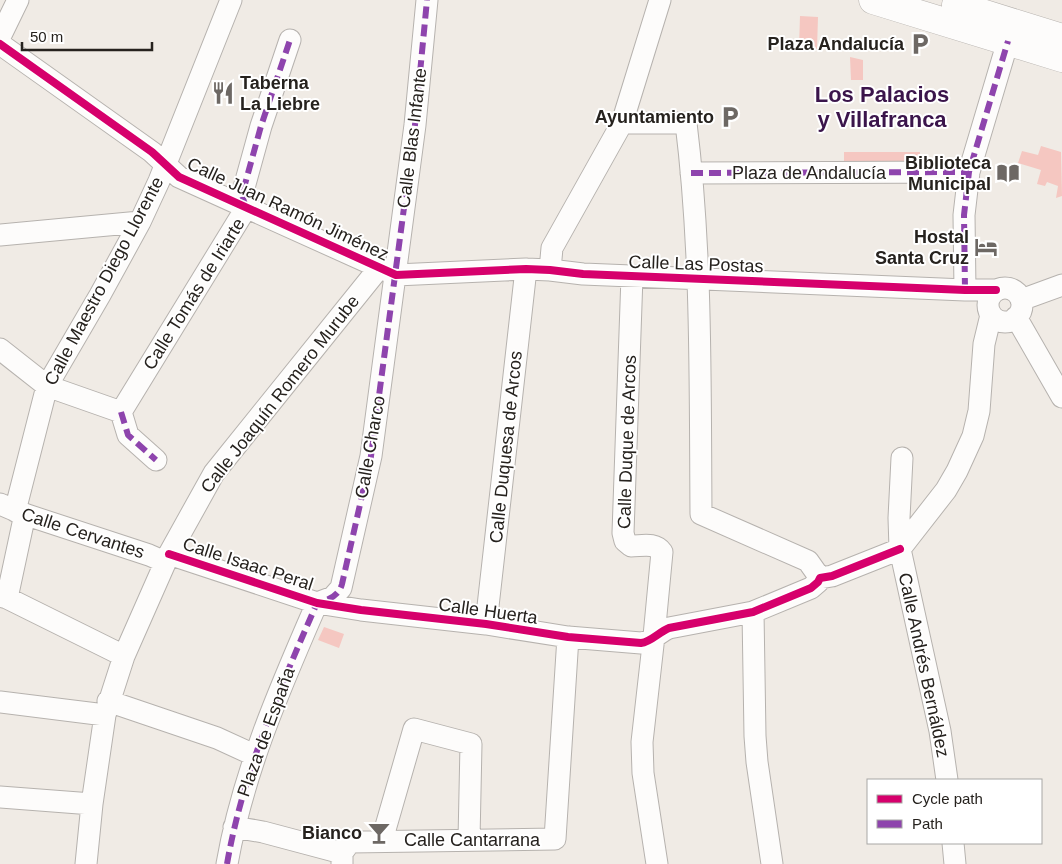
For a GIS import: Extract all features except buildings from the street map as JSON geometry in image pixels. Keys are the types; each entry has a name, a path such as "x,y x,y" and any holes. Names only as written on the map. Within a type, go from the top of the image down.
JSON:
{"main road":[{"path":"873,0 1062,58"},
{"path":"937,0 983,6 1062,38"}],"street":[{"path":"0,37 18,0"},
{"name":"Calle Maestro Diego Llorente","path":"3,597 13,510 47,386 140,222 165,165 231,0"},
{"name":"Calle Blas Infante","path":"387,272 415,125 427,0"},
{"path":"550,270 552,248 622,123 660,0"},
{"name":"Calle Tomás de Iriarte","path":"121,412 246,208 242,196 261,126 290,40"},
{"path":"966,290 964,215 969,172 1008,42"},
{"name":"Calle Juan Ramón Jiménez","path":"0,44 152,152 179,177 387,272"},
{"path":"622,123 686,123 692,173 697,279 701,514 808,561 820,578 832,576 900,549 946,490 973,436 979,411 984,344 991,315"},
{"name":"Plaza de Andalucía","path":"692,173 969,172"},
{"path":"0,235 140,222"},
{"name":"Calle Las Postas","path":"387,272 526,269 583,274 996,290"},
{"name":"Calle Duquesa de Arcos","path":"486,624 526,269"},
{"name":"Calle Joaquín Romero Murube","path":"86,864 92,804 106,708 124,656 167,558 214,473 387,272"},
{"name":"Calle Charco","path":"317,603 336,595 342,584 371,456 387,272"},
{"name":"Calle Duque de Arcos","path":"632,276 623,533 625,540 631,546 654,545 662,552 654,636"},
{"path":"1062,285 1019,309 1010,321 996,320 991,315 987,306 991,295 996,290 1012,289 1018,294 1019,309 1062,397"},
{"path":"0,349 47,386 121,412 128,435 156,460"},
{"name":"Calle Andrés Bernáldez","path":"902,458 899,518 900,549 940,731 947,779"},
{"name":"Calle Cervantes","path":"13,510 149,555 167,558"},
{"name":"Calle Isaac Peral","path":"167,558 317,603"},
{"name":"Calle Huerta","path":"317,603 361,610 486,624 568,637 645,643 669,628 753,612 811,588 820,578"},
{"path":"3,597 124,656"},
{"name":"Plaza de España","path":"227,864 234,827 254,755 317,603"},
{"path":"753,612 755,736 772,864"},
{"path":"654,636 643,724 642,756 650,827 657,864"},
{"name":"Calle Cantarrana","path":"342,858 350,842 382,840 555,839 568,637"},
{"path":"0,702 106,708 217,738 254,755"},
{"path":"382,840 414,729 470,744 469,840"},
{"path":"0,797 92,804"},
{"path":"234,827 263,832 342,858"},
{"path":"953,844 955,864"}],"shaded area":[{"path":"800,16 818,17 817,49 799,48"},
{"path":"850,57 863,60 863,80 851,80"},
{"path":"1041,146 1061,152 1062,196 1056,198 1058,186 1047,182 1045,186 1037,184 1041,170 1018,163 1022,151 1038,155"},
{"path":"844,152 920,152 920,165 844,164"},
{"path":"324,627 344,634 339,648 318,640"}],"marked path":[{"path":"227,864 243,796 276,699 317,603 329,599 336,594 342,584 371,456 415,125 427,0"},
{"path":"246,208 242,195 261,126 290,40"},
{"path":"965,290 964,215 969,172 1008,41"},
{"path":"691,173 969,172"},
{"path":"121,412 128,435 156,460"}],"cycle path":[{"path":"0,44 152,152 179,177 396,275 526,269 583,274 996,290"},
{"path":"169,554 317,603 361,610 486,624 568,637 641,643 648,641 669,628 753,612 811,588 820,578 832,576 900,549"}],"place":[{"name":"Plaza Andalucía","path":"920,44"},
{"name":"Taberna La Liebre","path":"223,93"},
{"name":"Ayuntamiento","path":"730,117"},
{"name":"Biblioteca Municipal","path":"1008,173"},
{"name":"Hostal Santa Cruz","path":"986,247"},
{"name":"Bianco","path":"379,833"}],"district":[{"name":"Los Palacios y Villafranca","path":"882,106"}]}
